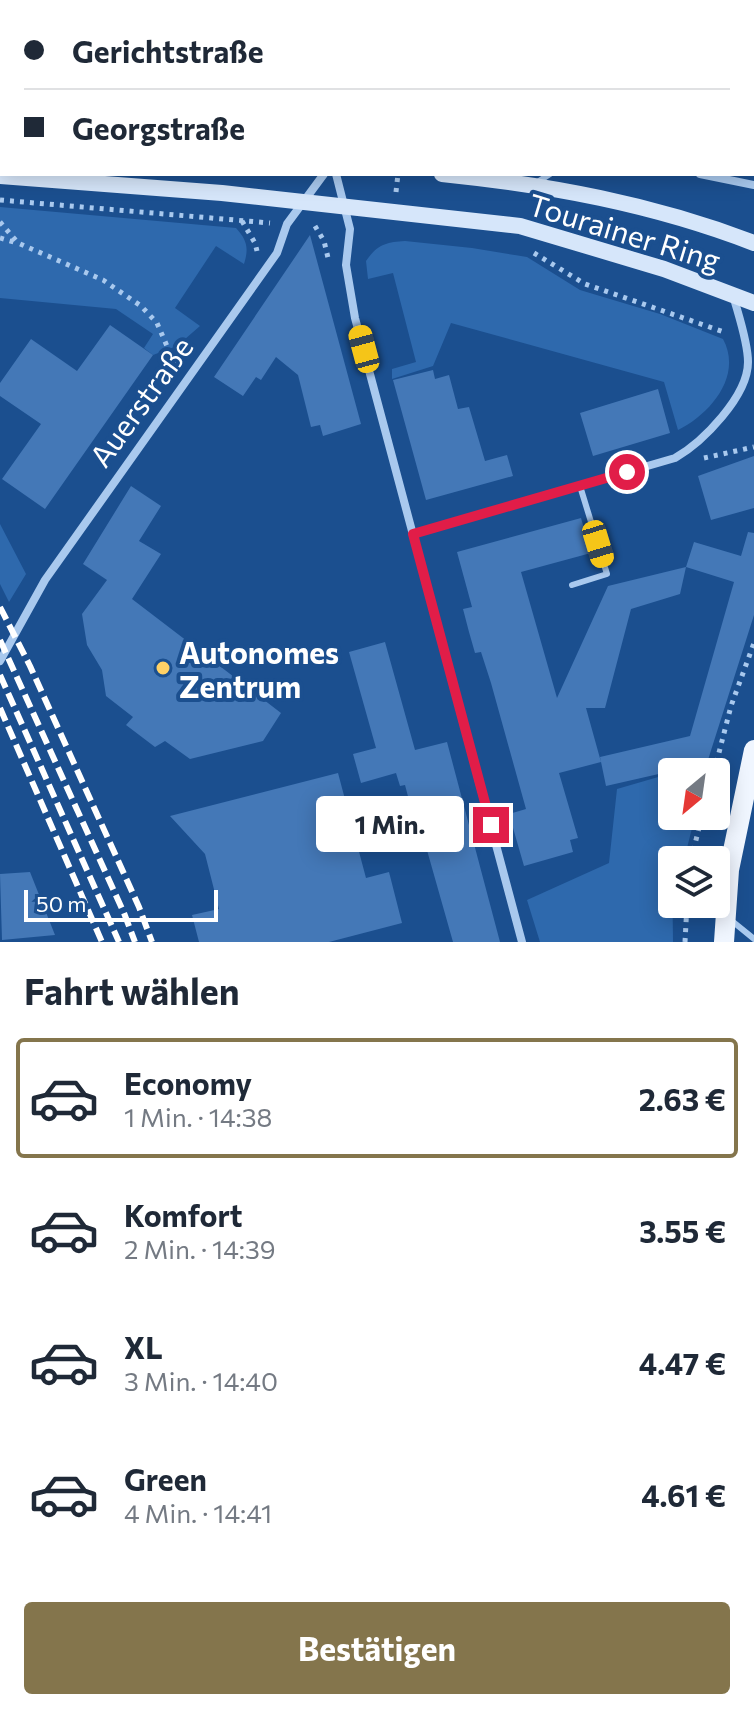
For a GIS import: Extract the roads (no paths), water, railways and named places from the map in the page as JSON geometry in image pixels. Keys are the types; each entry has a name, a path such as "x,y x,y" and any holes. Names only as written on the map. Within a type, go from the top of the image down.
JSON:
{"main road":[{"name":"Tourainer Ring","path":"0,176 244,195 520,226 664,269 754,303"},
{"name":"Tourainer Ring","path":"459,176 533,185 627,202 754,243"},
{"path":"730,865 754,750"},
{"path":"724,942 726,918"}],"street":[{"name":"Auerstraße","path":"0,661 45,580 277,253 287,224 323,176"},
{"path":"337,176 350,229 346,265 355,318 522,942"},
{"path":"710,176 754,185"},
{"path":"413,534 675,458 691,449 709,434 728,410 749,364 733,294"}],"lane":[{"path":"533,185 547,176"},
{"path":"572,585 607,574 580,486"},
{"path":"728,918 754,939"}],"railway":[{"path":"0,607 30,666 152,942"},
{"path":"0,640 135,942"},
{"path":"0,675 119,942"},
{"path":"0,708 102,942"}],"place":[{"name":"Autonomes Zentrum","path":"163,668"}]}
